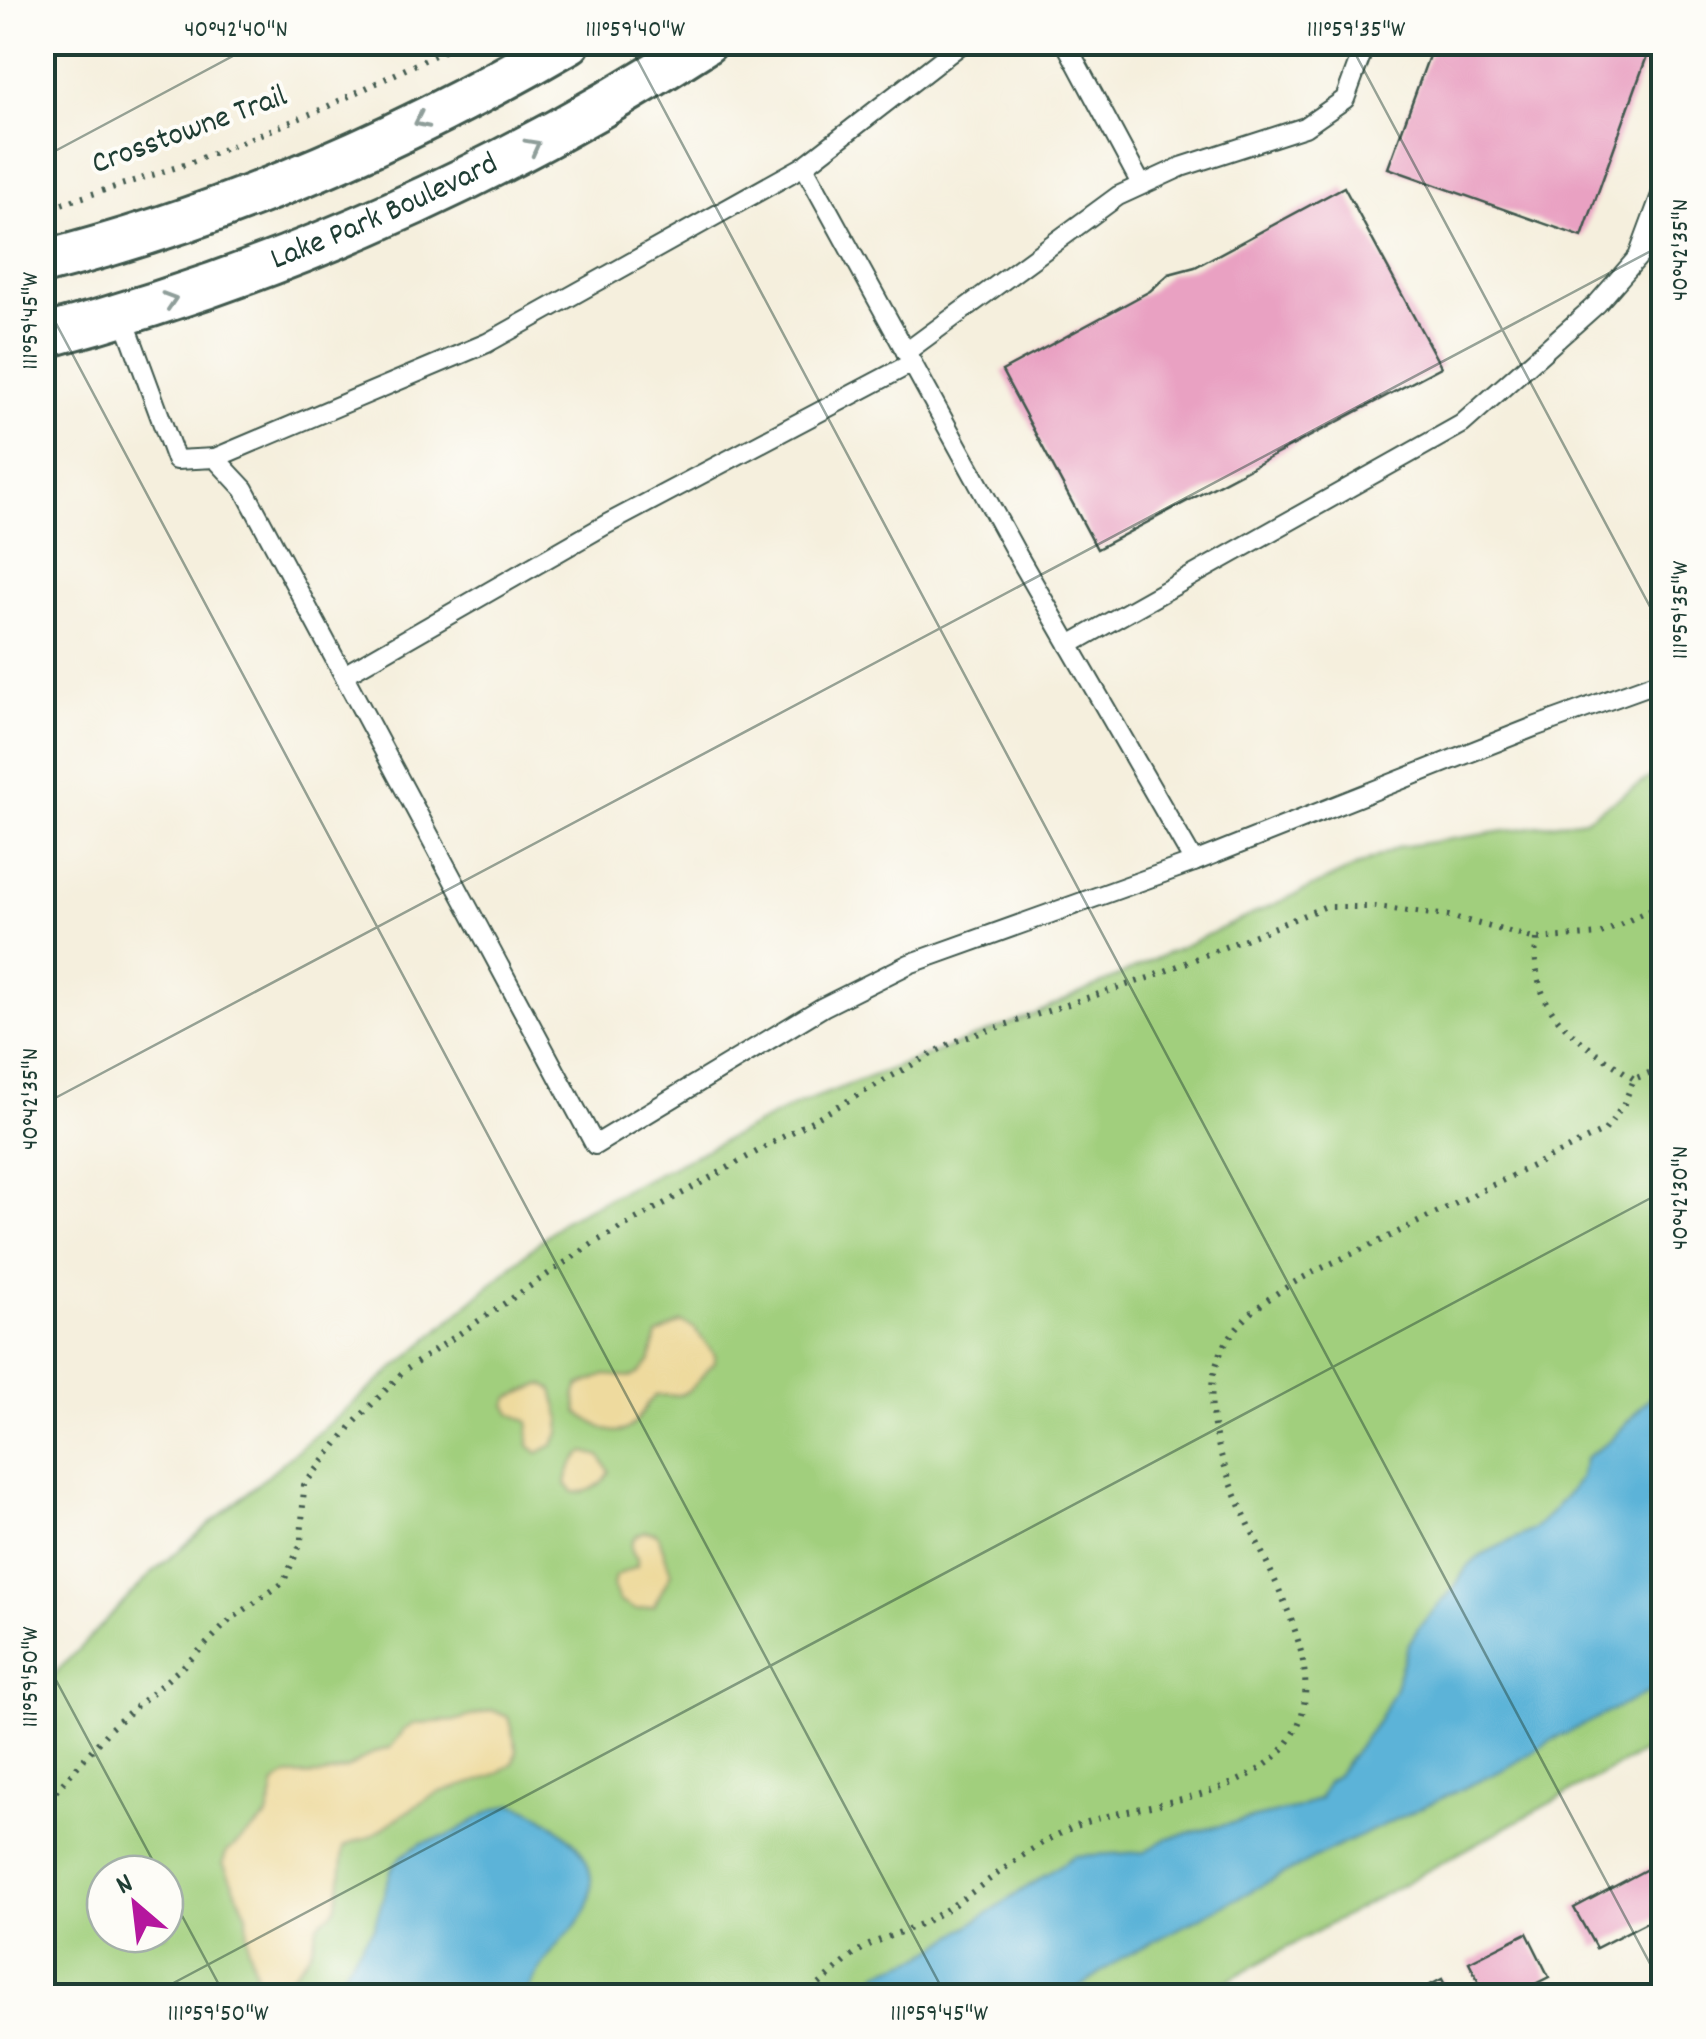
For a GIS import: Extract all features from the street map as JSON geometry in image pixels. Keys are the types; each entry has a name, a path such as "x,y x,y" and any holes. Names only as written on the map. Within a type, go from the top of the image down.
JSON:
{"street":[{"path":"42,263 143,234 310,171 461,101 569,42"},
{"name":"Lake Park Boulevard","path":"42,337 122,316 310,250 463,183 601,109 706,42"}],"lane":[{"path":"122,316 176,460 216,458 487,343 804,166 964,42"},
{"path":"1065,42 1141,184"},
{"path":"344,675 607,524 909,358 1118,196 1181,167 1305,127 1345,99 1366,42"},
{"path":"804,166 1194,862"},
{"path":"1069,645 1462,424 1597,304 1638,257 1664,187"},
{"path":"216,458 244,489 595,1145 823,1007 909,964 1194,862 1534,727 1664,680"}],"path":[{"name":"Crosstowne Trail","path":"42,210 186,164 320,110 462,42"},
{"path":"42,1807 111,1728 230,1620 283,1583 301,1543 304,1485 353,1424 404,1371 597,1241 953,1042 1148,978 1324,906 1376,906 1449,916 1536,940 1601,934 1664,903"},
{"path":"1536,940 1534,969 1549,1009 1576,1038 1634,1079"},
{"path":"802,1996 867,1946 930,1920 1006,1866 1068,1830 1122,1810 1226,1786 1268,1763 1292,1737 1306,1706 1304,1673 1288,1613 1218,1454 1212,1400 1219,1354 1244,1319 1293,1284 1605,1130 1623,1106 1634,1079 1664,1067"}],"green space":[{"path":"1663,769 1663,1741 1199,1996 43,1996 42,1687 153,1572 564,1220 796,1105 1033,1015 1399,847 1585,819"}],"sand":[{"path":"682,1322 694,1328 715,1355 714,1363 691,1389 679,1395 655,1396 633,1425 618,1432 602,1428 578,1412 575,1395 579,1386 605,1375 638,1374 650,1361 657,1335"},
{"path":"543,1384 553,1390 561,1420 560,1433 553,1445 538,1453 529,1446 529,1422 512,1414 506,1405 510,1397"},
{"path":"585,1452 600,1456 609,1471 594,1488 573,1492 566,1484 568,1475"},
{"path":"646,1531 659,1537 671,1573 654,1606 636,1610 619,1601 613,1586 615,1576 637,1566 632,1542"},
{"path":"492,1710 508,1717 517,1750 514,1762 487,1778 434,1795 373,1835 344,1847 337,1904 318,1925 308,1955 280,1983 259,1987 248,1946 247,1914 223,1863 226,1853 268,1817 275,1784 286,1776 322,1775 346,1769 390,1748 405,1729 416,1723 454,1721"}],"water":[{"path":"1663,1383 1663,1685 1551,1741 1505,1769 1336,1847 1120,1959 1067,1996 862,1996 879,1972 923,1956 1074,1856 1145,1852 1168,1838 1298,1808 1320,1798 1327,1782 1337,1775 1379,1719 1419,1627 1465,1570 1481,1555 1533,1530 1551,1513 1580,1479 1585,1458 1610,1441"},
{"path":"513,1804 537,1814 566,1835 585,1858 591,1879 586,1910 557,1945 525,1996 326,1996 374,1927 392,1868 402,1856 422,1843 448,1836 493,1810"}],"building":[{"path":"1434,42 1652,42 1582,237 1388,168"},
{"path":"1344,187 1441,367 1097,549 1002,371 1150,291 1169,274 1195,267"},
{"path":"1664,1860 1664,1913 1596,1948 1574,1908"},
{"path":"1527,1933 1549,1977 1511,1996 1486,1996 1469,1962"},
{"path":"1442,1979 1451,1996 1409,1996"}]}
